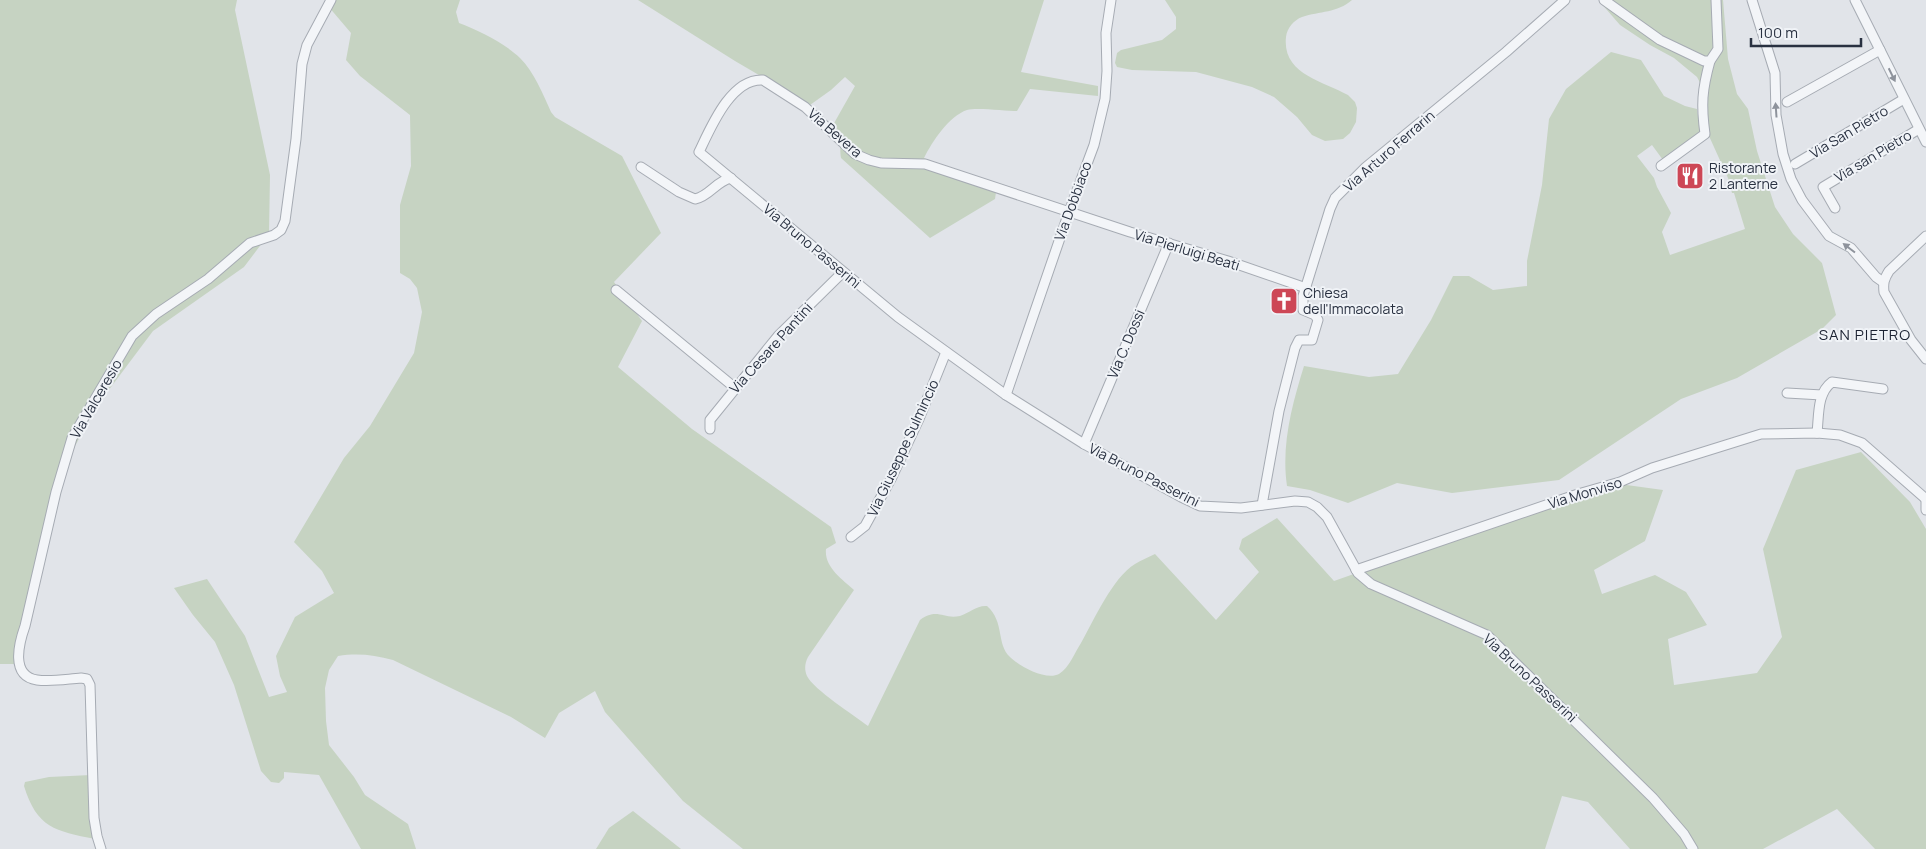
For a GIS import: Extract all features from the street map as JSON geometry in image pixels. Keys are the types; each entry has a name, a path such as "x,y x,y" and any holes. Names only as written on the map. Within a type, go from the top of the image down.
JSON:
{"street":[{"name":"Via Valceresio","path":"101,849 94,818 90,685 87,679 81,678 37,680 28,677 21,668 18,656 19,643 25,626 56,492 72,438 132,336 156,314 208,279 250,243 274,235 282,230 285,221 296,139 302,64 307,45 332,0"},
{"name":"Via Dobbiaco","path":"1006,396 1094,145 1105,99 1107,72 1106,33 1111,0"},
{"name":"Via Arturo Ferrarin","path":"1262,506 1279,411 1294,348 1299,340 1312,340 1318,320 1315,315 1303,310 1303,296 1335,198 1385,151 1506,52 1565,0"},
{"path":"1604,0 1660,40 1704,61 1710,61"},
{"path":"1661,166 1705,134 1701,110 1704,82 1710,61 1718,49 1716,0"},
{"path":"1752,0 1775,73 1776,115 1783,154 1791,179 1802,200 1829,236 1850,248 1876,277 1884,282"},
{"path":"1855,0 1926,142"},
{"path":"1787,102 1880,50"},
{"name":"Via Bevera","path":"699,152 716,119 735,91 747,83 763,80 805,107 855,154 881,163 909,162 925,164 1069,212"},
{"name":"Via San Pietro","path":"1795,164 1904,99"},
{"name":"Via san Pietro","path":"1835,208 1823,187 1919,129"},
{"name":"Via Bruno Passerini","path":"699,152 898,318 1006,396 1084,444 1200,506 1224,508 1262,506 1294,501 1308,502 1317,507 1334,527 1356,570 1371,584 1487,635 1653,798 1684,834 1693,849"},
{"path":"641,168 679,192 694,199 706,195 722,180 730,178"},
{"name":"Via Pierluigi Beati","path":"1069,212 1228,261 1306,288"},
{"path":"1926,236 1889,272 1884,282 1884,292 1910,340 1926,357"},
{"name":"Via C. Dossi","path":"1084,444 1169,243"},
{"name":"Via Cesare Pantini","path":"710,429 710,420 734,387 778,336 844,272"},
{"path":"616,290 734,387"},
{"name":"Via Giuseppe Sulmincio","path":"851,537 865,526 892,477 919,419 946,352"},
{"path":"1817,433 1822,395 1827,386 1832,382 1883,389"},
{"path":"1787,393 1822,395"},
{"name":"Via Monviso","path":"1356,570 1578,494 1620,482 1652,468 1753,436 1817,433 1840,436 1862,443 1926,499"},
{"path":"1926,499 1926,510"}],"green space":[{"path":"0,0 237,0 235,10 270,175 269,234 244,267 153,331 96,407 53,487 29,588 14,664 0,664"},
{"path":"332,0 460,0 456,12 459,23 491,38 520,58 534,76 555,117 622,156 661,233 614,282 642,321 618,367 692,429 831,527 836,543 826,549 828,561 839,577 854,590 808,657 805,671 817,688 868,726 920,620 931,614 954,617 976,608 987,606 993,612 1003,646 1010,657 1033,671 1047,676 1054,676 1063,671 1069,664 1119,579 1135,564 1155,554 1216,620 1259,572 1239,549 1242,539 1277,518 1334,581 1612,483 1663,490 1645,541 1594,570 1602,594 1655,575 1686,592 1707,625 1668,639 1674,685 1757,673 1782,637 1763,549 1796,470 1861,452 1910,502 1926,529 1926,849 1875,849 1837,809 1763,849 1630,849 1588,802 1562,796 1545,849 743,849 683,801 605,712 595,691 559,713 545,738 511,717 393,660 373,656 338,656 329,670 325,688 329,745 354,777 365,795 408,824 416,849 361,849 319,775 284,772 284,778 279,783 271,782 261,771 234,685 215,642 174,588 207,579 245,636 269,697 287,692 280,676 276,656 295,617 334,593 322,571 294,542 344,458 370,426 414,353 422,312 417,288 410,279 400,273 400,205 411,166 410,115 360,76 346,60 351,33 328,6"},
{"path":"638,0 1044,0 1021,72 1098,86 1098,96 1030,89 1017,111 971,109 960,113 954,118 936,137 924,158 993,188 996,192 995,199 930,238 841,158 839,138 833,125 855,86 845,77 810,105 735,61"},
{"path":"1165,0 1352,0 1334,10 1299,18 1289,28 1286,37 1286,50 1290,60 1297,68 1306,75 1348,95 1355,102 1357,108 1356,122 1350,133 1343,139 1325,141 1312,135 1297,117 1274,97 1252,87 1196,72 1132,70 1117,67 1115,63 1117,53 1121,50 1162,40 1176,29 1176,17"},
{"path":"1600,0 1723,0 1728,59 1737,94 1748,109 1757,151 1775,207 1793,234 1822,263 1836,315 1822,329 1737,378 1681,399 1559,480 1452,493 1397,483 1348,503 1310,490 1287,486 1285,455 1289,425 1295,395 1304,366 1369,377 1398,374 1431,320 1453,276 1469,276 1493,290 1527,286 1527,261 1542,185 1549,119 1566,89 1611,52 1641,60 1664,96 1685,106 1697,109 1700,133 1663,160 1652,145 1637,156 1654,178 1671,213 1662,232 1670,255 1745,229 1734,193 1732,193 1728,178 1709,136 1707,96 1697,77 1674,58 1620,25"},
{"path":"91,775 95,839 58,830 49,825 35,811 24,786 25,782 49,777"},
{"path":"633,811 681,849 596,849 609,828"}],"place":[{"name":"Ristorante 2 Lanterne","path":"1690,176"},
{"name":"Chiesa dell'Immacolata","path":"1284,301"}],"district":[{"name":"SAN PIETRO","path":"1865,335"}]}
